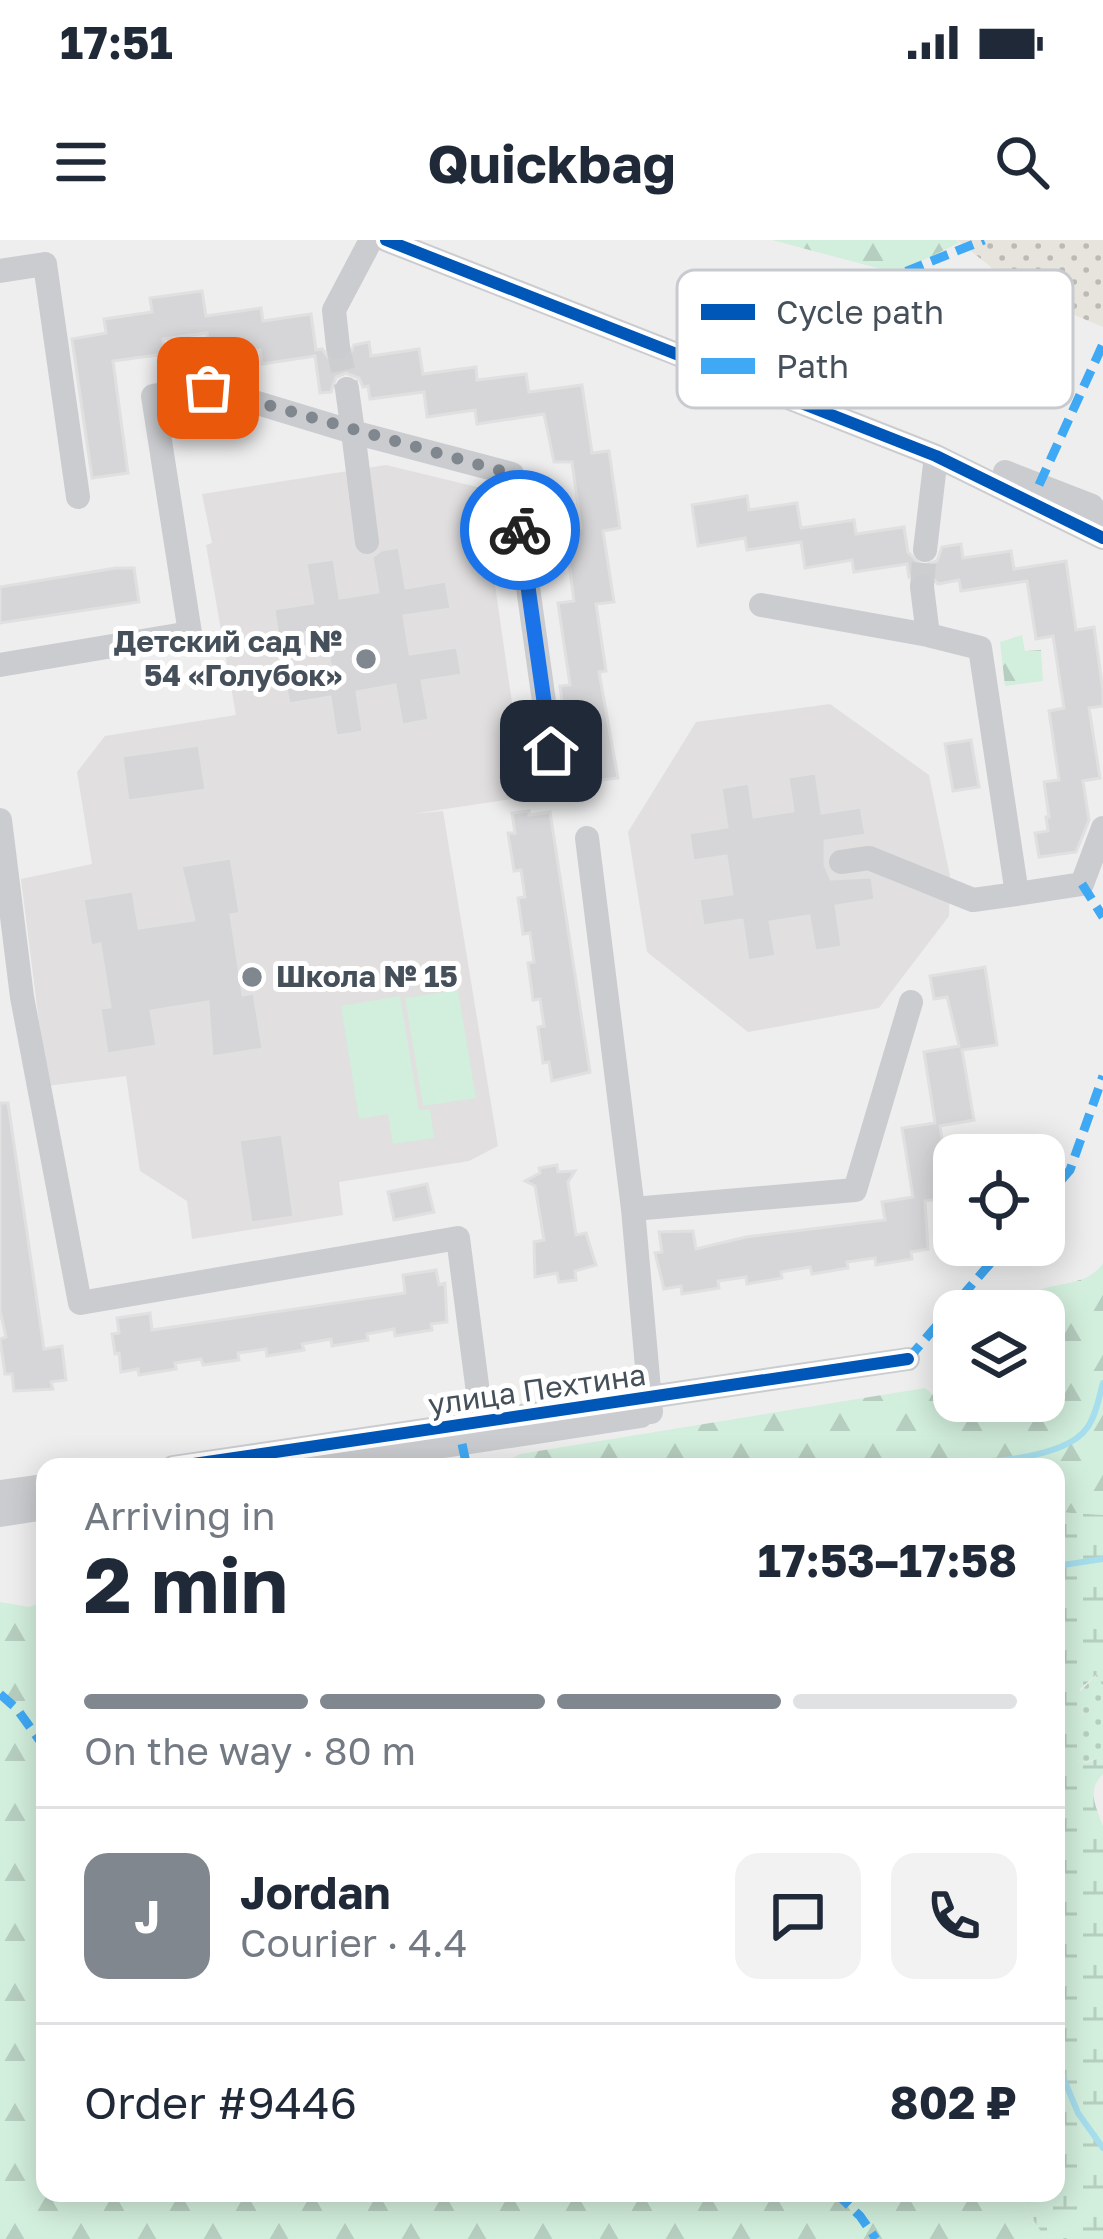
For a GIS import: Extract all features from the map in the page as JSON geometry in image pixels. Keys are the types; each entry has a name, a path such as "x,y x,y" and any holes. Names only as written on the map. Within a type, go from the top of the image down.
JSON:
{"street":[{"path":"338,347 334,310 370,240"},
{"path":"386,240 677,354"},
{"path":"428,240 677,340"},
{"path":"0,271 45,264 78,497"},
{"path":"0,664 190,633 153,396 208,388 512,474 551,751"},
{"path":"347,389 367,542"},
{"path":"814,408 936,456 1103,538"},
{"path":"847,408 1092,506 1103,528"},
{"path":"925,550 936,456"},
{"path":"922,586 928,635"},
{"path":"761,605 980,648 1018,894"},
{"path":"0,820 11,998 80,1303 458,1238 483,1431"},
{"path":"841,862 869,857 973,901 1082,884 1103,828"},
{"path":"587,838 633,1209 651,1406"},
{"path":"633,1209 855,1190 911,1002"},
{"name":"улица Пехтина","path":"250,1458 651,1406 908,1360 651,1406"},
{"name":"улица Пехтина","path":"350,1458 483,1431"},
{"path":"0,1492 36,1487"},
{"path":"0,1515 36,1509"}],"shaded area":[{"name":"Школа № 15","path":"386,465 481,488 522,772 508,775 511,799 412,814 443,811 498,1146 469,1161 339,1182 343,1215 192,1239 187,1201 140,1171 126,1076 47,1086 21,879 92,864 77,772 105,736 236,715 206,545 212,543 202,494"},
{"path":"830,704 929,775 950,876 949,916 879,1008 748,1032 647,952 628,832 696,722"}],"green space":[{"path":"772,240 959,243 902,270 885,270"},
{"path":"1022,635 1025,651 1041,650 1043,681 1005,686 1000,642"},
{"path":"458,990 476,1098 423,1106 405,998"},
{"path":"400,996 419,1110 430,1109 434,1138 393,1144 388,1114 359,1119 341,1006"},
{"path":"1103,1263 1103,1515 1065,1513 1065,1458 513,1458 925,1388 933,1395 933,1422 1065,1422 1065,1290 1040,1290 1083,1279"},
{"path":"1065,1513 1103,1515 1103,1687 1097,1674 1080,1689 1083,1719 1075,1735 1078,1761 1103,1757 1103,1774 1094,1793 1103,1826 1103,2239 1046,2239 1021,2202 1065,2202"},
{"path":"0,1602 36,1605 36,2202 1021,2202 1046,2239 0,2239"},
{"path":"1097,1674 1103,1687 1103,1757 1081,1763 1076,1758 1075,1735 1083,1715 1079,1693"}],"sand":[{"path":"957,240 1103,240 1103,327 1073,314 1073,270 995,270"}],"building":[{"path":"202,291 206,316 261,308 263,321 311,314 316,350 322,349 332,362 347,361 354,345 369,342 371,356 419,349 423,374 476,367 477,380 526,374 529,392 582,385 592,453 609,451 620,528 603,531 614,602 596,604 606,671 599,672 618,778 578,783 571,769 560,686 570,685 558,603 574,601 565,533 581,528 572,462 554,462 544,414 477,424 475,410 427,417 424,392 370,399 368,386 346,373 336,377 331,392 320,393 315,356 262,364 260,350 211,357 207,333 163,339 165,354 113,361 128,473 92,478 72,339 106,333 104,319 152,312 150,298"},
{"path":"747,496 749,510 797,503 801,528 854,520 856,534 904,527 908,552 922,566 937,561 942,547 961,544 963,558 1011,551 1014,569 1066,561 1076,630 1094,627 1103,691 1103,706 1089,708 1100,778 1083,781 1089,820 1076,852 1039,857 1035,833 1048,831 1049,817 1044,782 1059,780 1049,711 1064,708 1053,636 1036,639 1027,581 961,591 959,580 938,584 927,572 919,571 909,577 907,564 854,572 852,560 805,568 801,542 747,550 745,538 698,546 692,505"},
{"path":"399,547 406,588 446,581 451,609 404,616 410,654 457,647 462,675 422,681 429,720 402,725 395,685 357,692 363,732 336,736 330,697 289,704 284,676 331,668 324,630 278,637 274,609 313,603 306,563 334,559 340,598 378,592 372,557"},
{"path":"134,568 139,602 0,623 0,587"},
{"path":"971,740 979,787 953,791 945,744"},
{"path":"199,745 206,790 128,801 122,756"},
{"path":"816,773 822,813 861,807 866,835 825,841 825,865 831,879 872,877 875,900 836,906 842,947 815,951 809,916 770,922 776,956 748,961 742,920 703,926 699,899 732,894 726,856 693,861 689,833 727,827 721,788 749,783 754,817 793,811 788,777"},
{"path":"529,811 529,815 550,812 590,1072 552,1081 549,1062 543,1063 540,999 533,1000 530,933 523,934 518,898 525,897 521,870 514,871 508,833 515,833 512,813"},
{"path":"231,858 240,913 231,915 243,995 254,993 263,1049 212,1057 208,1002 151,1011 157,1046 107,1054 100,1008 110,1007 100,944 91,946 83,899 133,891 139,928 194,920 181,866"},
{"path":"985,967 997,1045 962,1050 974,1120 940,1126 941,1134 933,1134 933,1200 925,1201 928,1249 911,1252 912,1259 876,1265 875,1258 812,1274 810,1267 781,1272 782,1278 747,1284 746,1277 718,1281 719,1288 682,1294 681,1286 664,1289 655,1253 662,1252 659,1232 693,1231 696,1249 746,1237 885,1220 882,1202 913,1197 902,1128 935,1123 924,1052 959,1046 947,997 934,999 930,976"},
{"path":"0,1103 8,1103 44,1349 62,1346 66,1380 51,1382 53,1389 14,1391 12,1374 5,1374 0,1339 6,1337 0,1310"},
{"path":"282,1134 294,1217 251,1223 239,1140"},
{"path":"557,1165 558,1172 575,1171 568,1182 576,1235 586,1233 596,1265 575,1271 576,1280 559,1282 557,1273 535,1277 534,1242 544,1240 535,1186 525,1181 540,1173 539,1168"},
{"path":"427,1184 434,1212 394,1220 388,1192"},
{"path":"436,1270 439,1285 445,1283 447,1322 431,1324 432,1330 395,1336 394,1329 367,1334 368,1340 332,1346 331,1339 302,1344 304,1350 267,1356 266,1349 238,1353 239,1360 203,1365 201,1359 139,1375 138,1369 121,1372 119,1353 115,1354 112,1334 119,1333 117,1318 150,1313 152,1330 405,1293 403,1275"}],"waterway":[{"path":"1018,1458 1072,1441 1087,1428 1103,1383"},
{"path":"1065,1565 1103,1559"},
{"path":"1065,2082 1078,2113 1103,2148"}],"tunnel":[{"path":"338,347 347,389"},
{"path":"922,587 925,550"}],"marked path":[{"path":"909,270 984,240"},
{"path":"1039,485 1103,344"},
{"path":"1082,884 1103,917"},
{"path":"1065,1176 1103,1076"},
{"path":"908,1359 988,1266"},
{"path":"462,1444 465,1458"},
{"path":"0,1694 36,1735"},
{"path":"845,2202 876,2239"}],"cycle path":[{"path":"386,240 677,354"},
{"path":"814,408 936,456 1103,538"},
{"path":"234,1458 908,1359"}],"way so far":[{"path":"208,388 512,474 520,530"}],"place":[{"name":"Детский сад № 54 «Голубок»","path":"366,659"},
{"name":"Школа № 15","path":"252,977"}],"route":[{"path":"520,530 551,751"}]}
